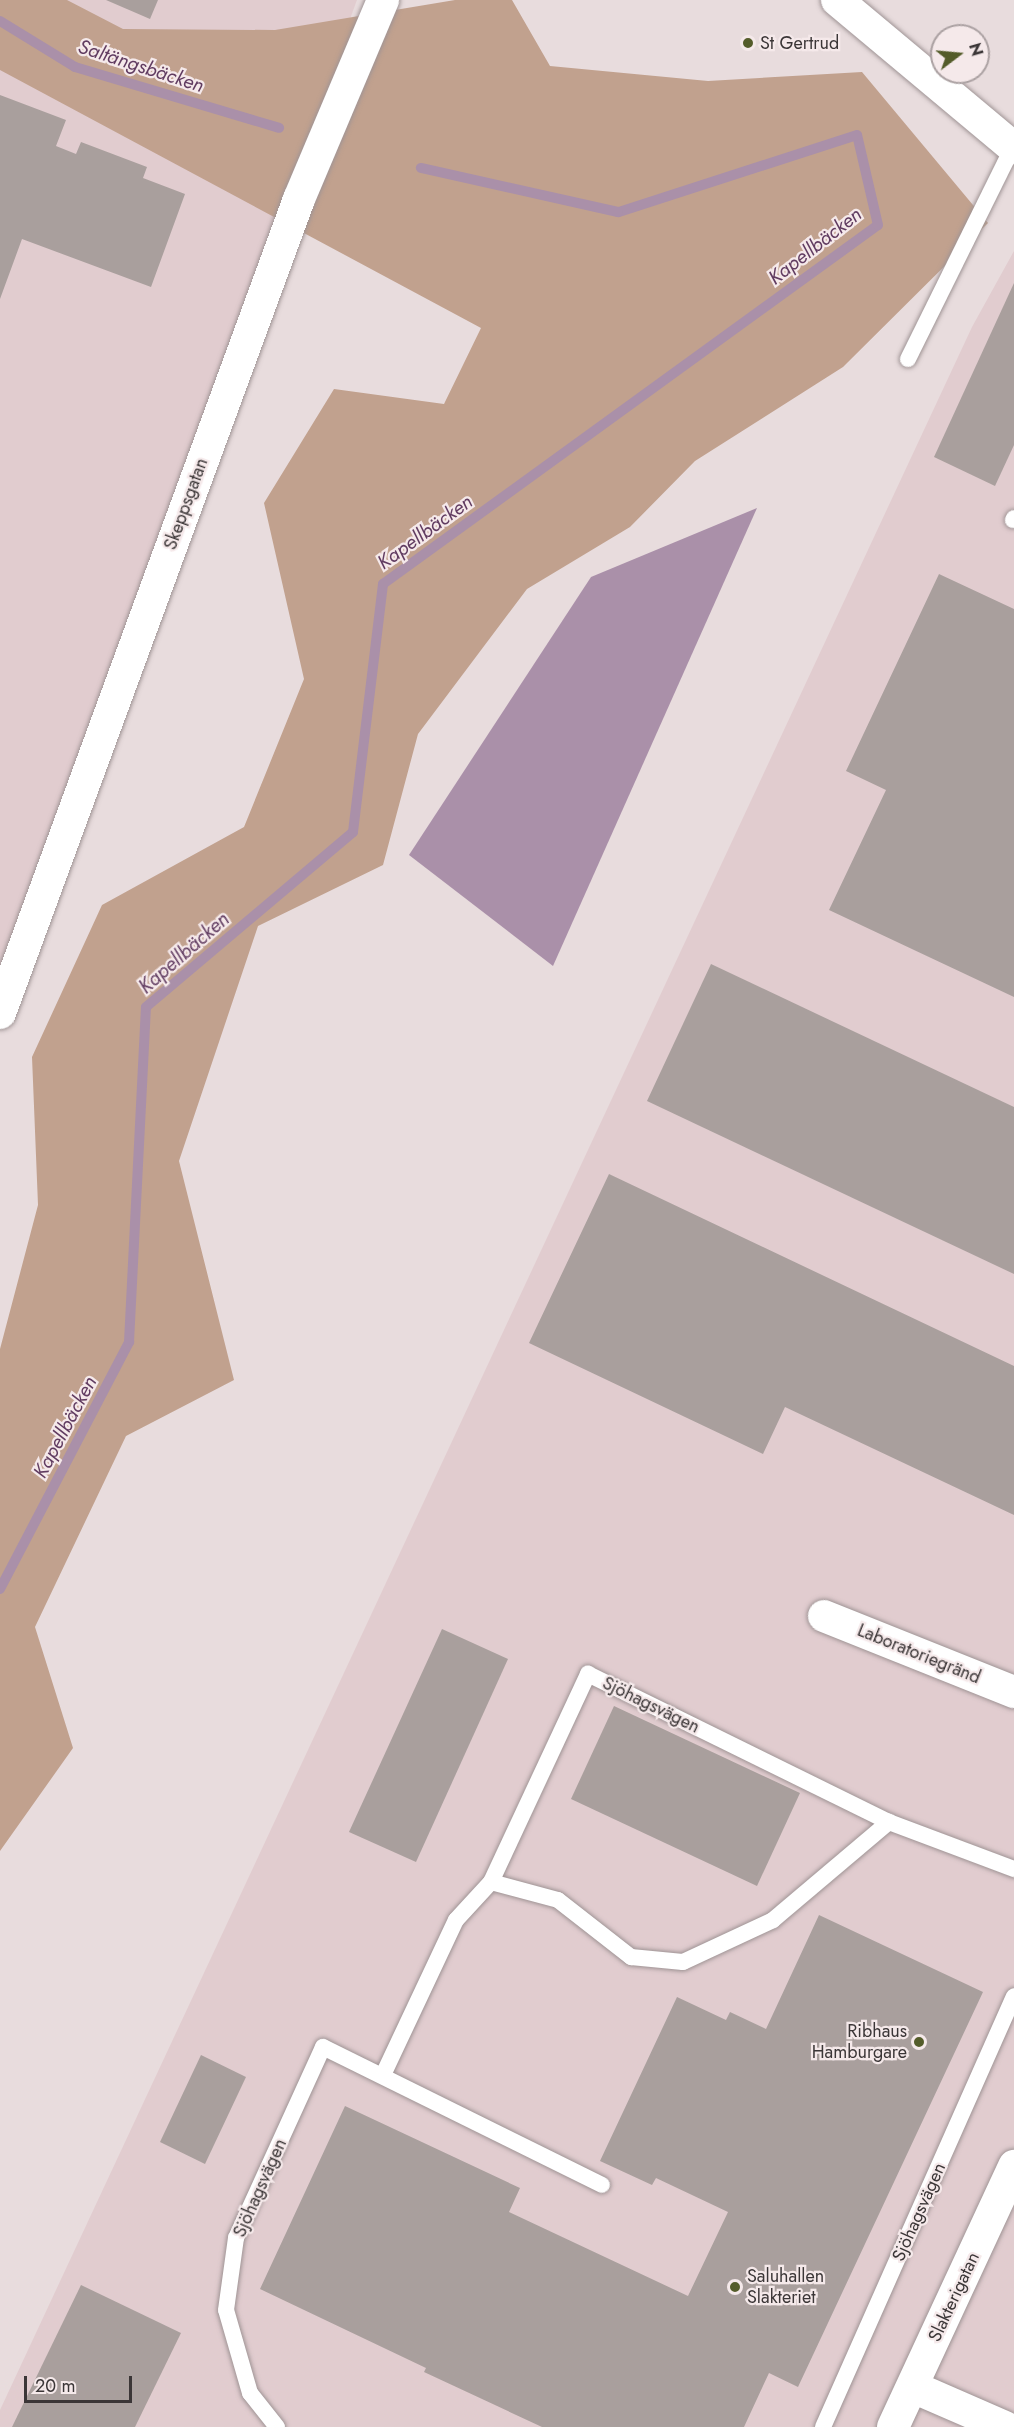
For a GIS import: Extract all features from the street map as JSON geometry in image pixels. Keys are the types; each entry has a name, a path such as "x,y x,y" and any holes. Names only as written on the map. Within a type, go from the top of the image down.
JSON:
{"street":[{"name":"Skeppsgatan","path":"0,1013 299,199 383,0"},
{"path":"837,0 1013,147"},
{"name":"Laboratoriegränd","path":"824,1617 1014,1692"},
{"name":"Slakterigatan","path":"894,2427 1014,2166"},
{"path":"913,2386 1005,2427"}],"lane":[{"path":"908,359 1013,147"},
{"name":"Sjöhagsvägen","path":"383,2075 456,1920 491,1882 588,1674 890,1822 1014,1869"},
{"path":"491,1882 558,1900 631,1956 683,1962 773,1920 890,1822"},
{"name":"Sjöhagsvägen","path":"823,2427 1014,1996"},
{"name":"Sjöhagsvägen","path":"277,2427 250,2393 226,2310 236,2238 323,2047 602,2185"}],"shaded area":[{"path":"0,0 357,0 0,971"},
{"path":"0,0 67,0 123,29 275,30 455,0 512,0 550,66 708,81 862,72 988,223 843,367 695,461 630,527 527,589 418,734 383,865 258,926 179,1161 234,1380 126,1436 35,1627 73,1748 0,1851 0,1349 38,1205 32,1057 102,905 244,827 304,679 264,503 334,389 444,404 481,328 0,70"},
{"path":"1014,251 1014,2427 0,2427 0,2410 972,327"},
{"path":"757,508 553,966 409,855 591,577"}],"building":[{"path":"106,0 158,0 150,19"},
{"path":"0,95 66,120 56,146 76,154 81,142 147,167 143,178 185,194 151,287 22,239 0,299"},
{"path":"1014,283 1014,445 995,486 934,457"},
{"path":"939,574 1014,609 1014,997 829,910 886,790 846,771"},
{"path":"711,964 1014,1107 1014,1274 647,1101"},
{"path":"609,1174 1014,1366 1014,1515 785,1407 763,1454 529,1343"},
{"path":"442,1629 508,1659 416,1862 349,1832"},
{"path":"614,1706 800,1793 757,1886 571,1799"},
{"path":"819,1915 983,1992 798,2387 769,2373 744,2427 542,2427 424,2372 426,2368 260,2289 345,2106 520,2188 509,2212 688,2296 728,2212 656,2178 652,2185 600,2161 677,1997 726,2020 730,2012 766,2029"},
{"path":"201,2055 246,2077 205,2164 160,2142"},
{"path":"81,2285 181,2333 135,2427 12,2427"}],"waterway":[{"name":"Saltängsbäcken","path":"0,21 75,67 279,128"},
{"name":"Kapellbäcken","path":"0,1589 129,1342 146,1007 353,832 383,584 878,225 857,135 618,212 421,168"}],"place":[{"name":"St Gertrud","path":"748,43"},
{"name":"Ribhaus Hamburgare","path":"919,2042"},
{"name":"Saluhallen Slakteriet","path":"735,2287"}]}
